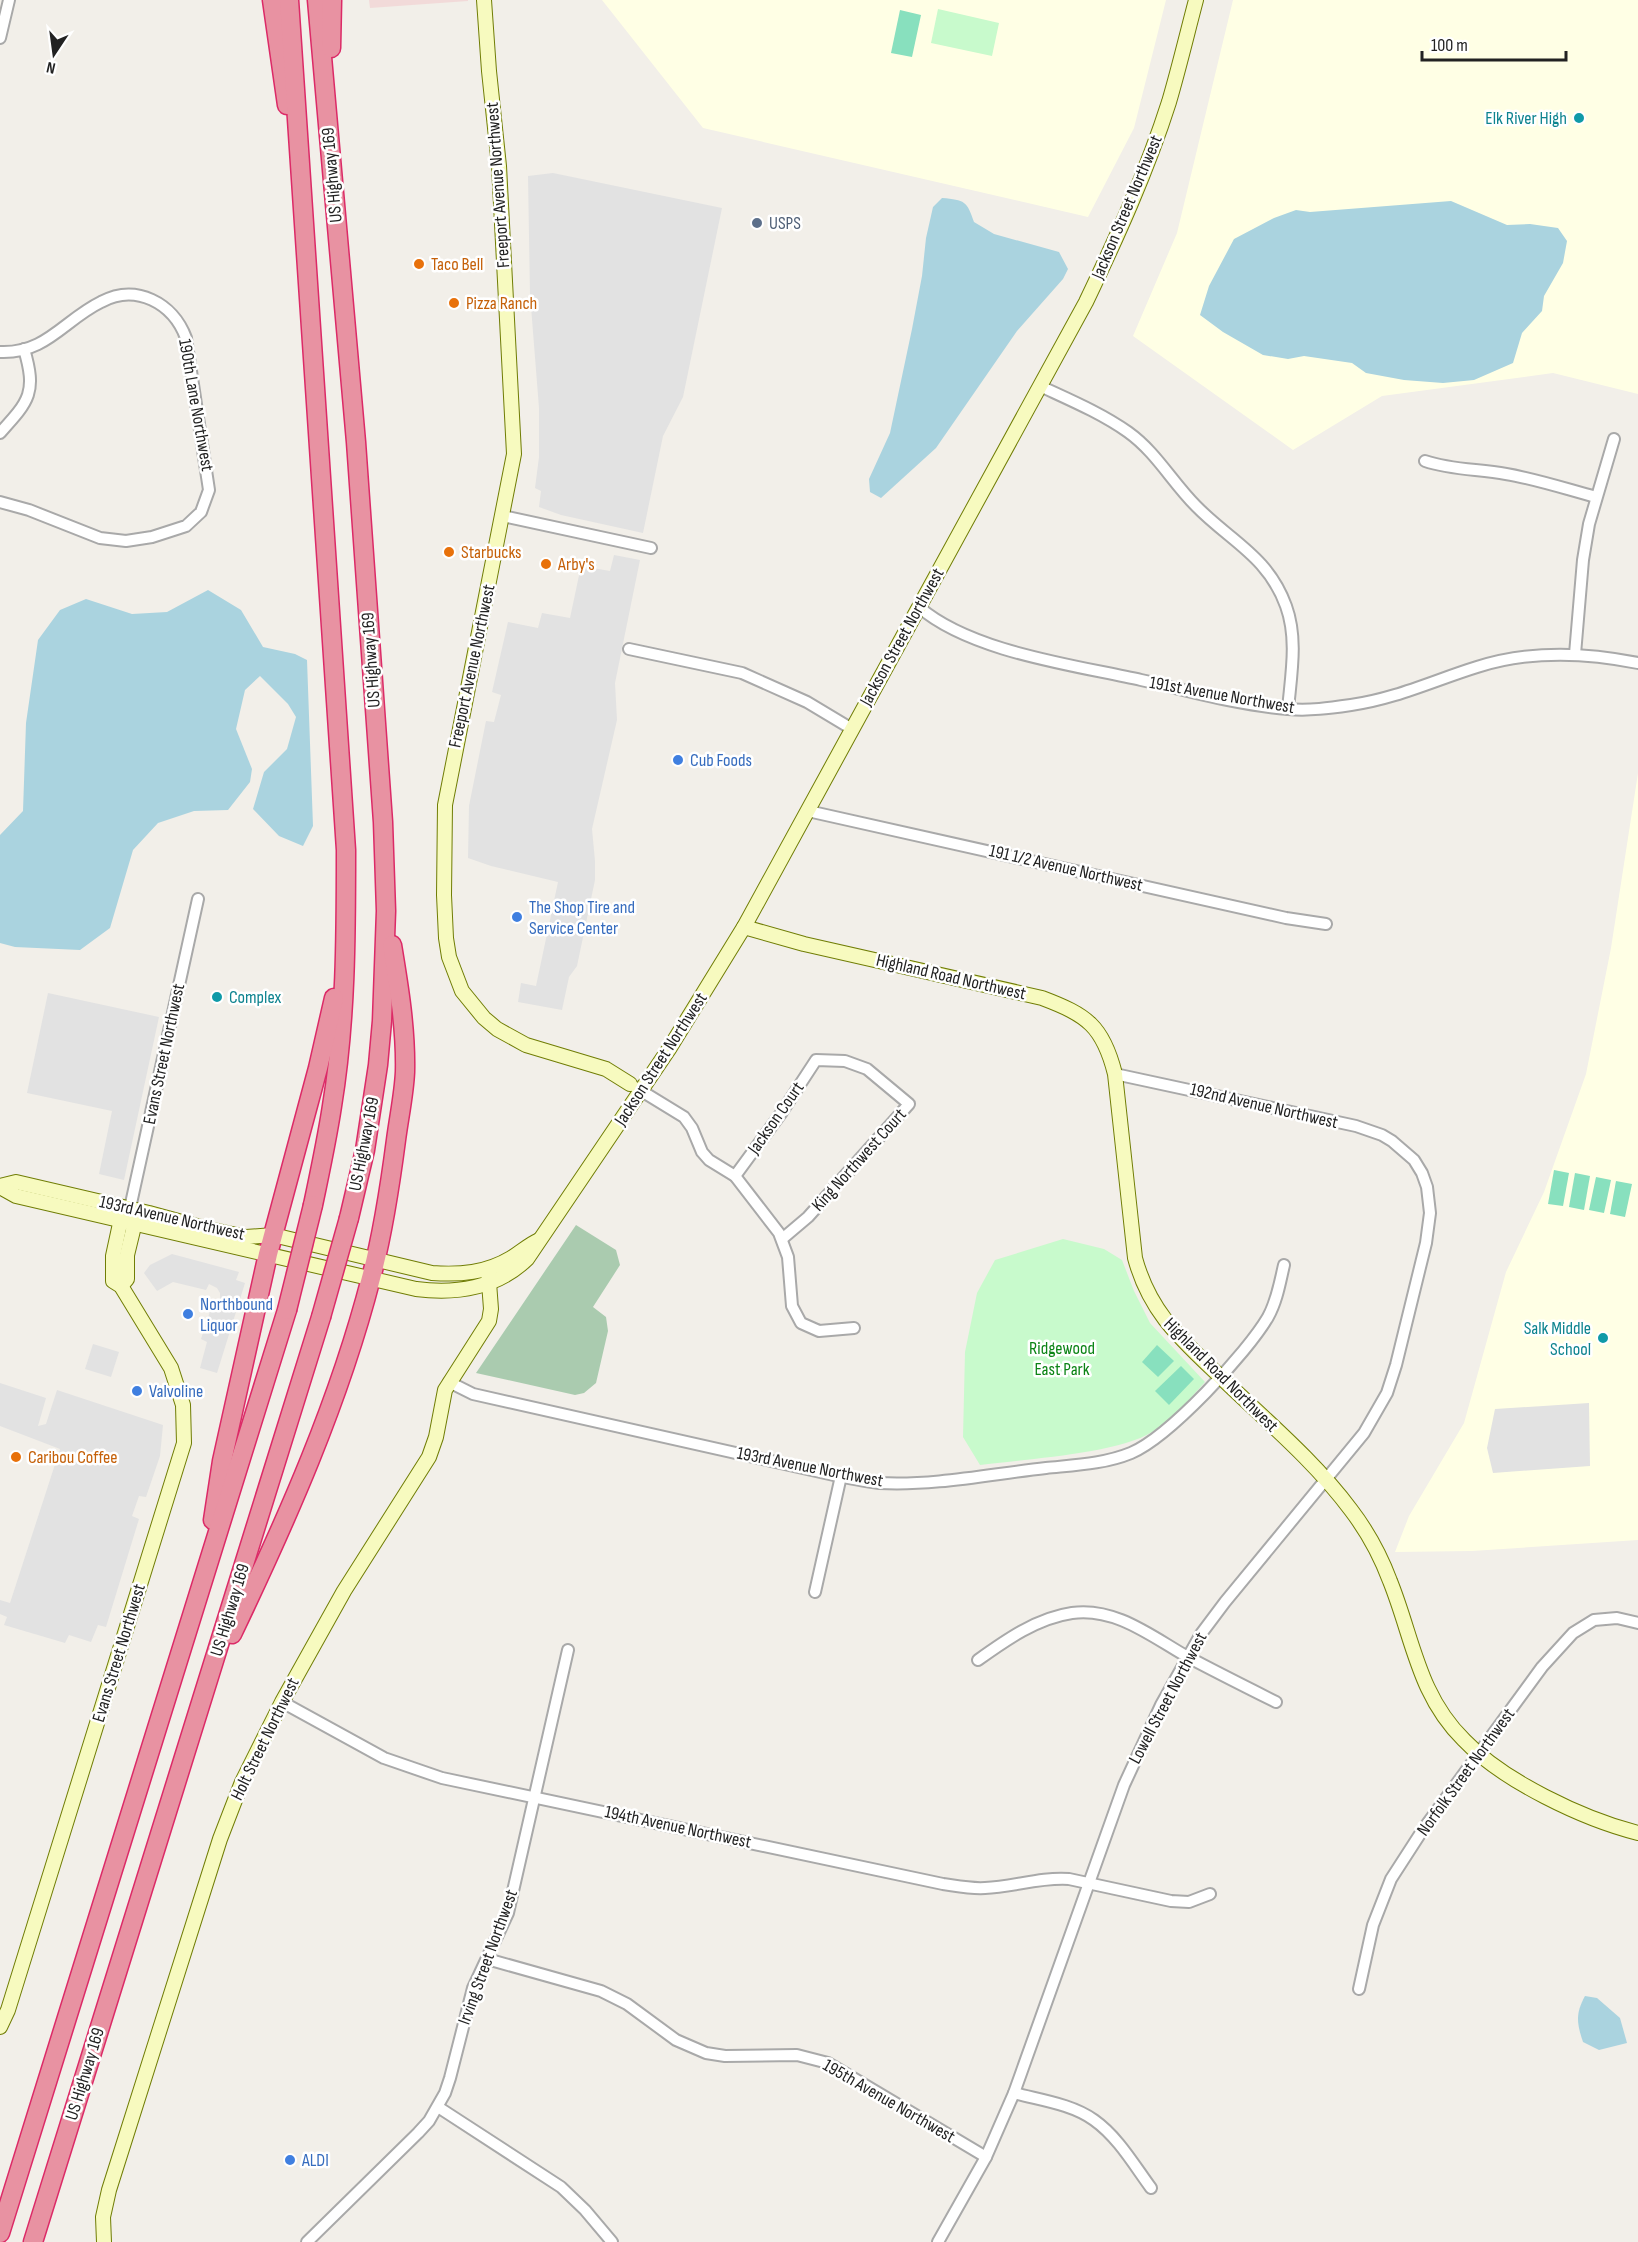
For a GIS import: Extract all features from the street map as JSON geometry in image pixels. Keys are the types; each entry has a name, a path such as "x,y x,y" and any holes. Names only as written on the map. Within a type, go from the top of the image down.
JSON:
{"highway":[{"path":"272,0 282,78 302,186"},
{"name":"US Highway 169","path":"0,2233 286,1310 313,1204 332,1105 338,1059 342,1016 346,850 289,0"},
{"name":"US Highway 169","path":"33,2242 321,1317 349,1218 365,1150 378,1065 386,911 383,822 357,453 317,0"},
{"path":"329,146 332,0"},
{"path":"204,1580 222,1461 268,1254 318,1068 335,993 346,907"},
{"path":"204,1693 277,1539 322,1430 371,1279 390,1182 405,1073 401,1004 386,911"}],"street":[{"path":"0,38 9,0"},
{"name":"Freeport Avenue Northwest","path":"484,0 499,166 514,436 513,468 445,805 446,939 449,957 462,991 484,1018 497,1029 526,1045 606,1069 636,1087"},
{"name":"Jackson Street Northwest","path":"340,1271 416,1289 444,1292 489,1284 522,1264 534,1251 636,1087 700,1001 744,927 1086,302 1131,206 1168,104 1197,0"},
{"name":"190th Lane Northwest","path":"0,352 13,352 50,339 103,300 130,295 144,297 164,306 177,318 186,338 209,490 201,512 186,526 152,537 126,541 100,538 29,510 0,502"},
{"path":"0,433 25,404 29,394 30,375 24,349"},
{"path":"1040,386 1115,423 1142,442 1196,507 1265,567 1280,592 1291,620 1293,647 1288,709"},
{"path":"1575,654 1583,560 1596,497 1614,439"},
{"path":"1425,461 1446,468 1477,469 1510,474 1596,497"},
{"path":"503,516 651,548"},
{"name":"191st Avenue Northwest","path":"919,607 945,626 996,646 1239,702 1288,709 1320,709 1354,705 1399,694 1499,661 1539,655 1603,656 1638,663"},
{"path":"629,649 742,673 807,702 852,729"},
{"name":"191 1/2 Avenue Northwest","path":"807,811 1275,915 1326,924"},
{"name":"Evans Street Northwest","path":"0,2027 12,1997 106,1699 184,1443 183,1406 171,1368 121,1286 127,1279 129,1217 198,899"},
{"name":"Highland Road Northwest","path":"744,927 804,944 981,983 1058,1003 1083,1017 1095,1027 1104,1038 1110,1052 1115,1074 1121,1111 1132,1240 1140,1275 1155,1307 1167,1323 1326,1479 1353,1512 1382,1563 1430,1695 1449,1724 1478,1754 1507,1775 1600,1822 1638,1833"},
{"name":"Jackson Court","path":"735,1176 775,1122 816,1060"},
{"name":"King Northwest Court","path":"782,1239 808,1217 909,1104 867,1070 845,1060 816,1060"},
{"name":"192nd Avenue Northwest","path":"1115,1074 1356,1126 1382,1135 1408,1153"},
{"path":"636,1087 684,1117 692,1128 702,1152 709,1160 735,1176 782,1239 788,1257 792,1306 801,1323 819,1332 854,1328"},
{"name":"Lowell Street Northwest","path":"938,2242 986,2157 1014,2093 1135,1756 1188,1656 1225,1602 1364,1433 1381,1406 1406,1328 1426,1242 1430,1213 1428,1193 1422,1173 1408,1153"},
{"name":"193rd Avenue Northwest","path":"0,1187 16,1182 129,1217 246,1237 273,1235 344,1252"},
{"name":"193rd Avenue Northwest","path":"129,1217 147,1228 340,1271"},
{"name":"Jackson Street Northwest","path":"344,1252 444,1274 459,1274 488,1269 504,1262 526,1245 539,1240"},
{"name":"193rd Avenue Northwest","path":"449,1382 473,1394 841,1476 878,1482 921,1482 1066,1466 1118,1458 1159,1436 1220,1376 1252,1340 1269,1316 1284,1265"},
{"name":"Holt Street Northwest","path":"104,2242 103,2217 109,2190 220,1839 253,1759 282,1702 344,1591 429,1457 434,1444 443,1397 449,1382 489,1321 491,1310 488,1269"},
{"path":"815,1592 841,1476"},
{"path":"978,1660 1008,1639 1057,1616 1088,1612 1103,1614 1132,1624 1276,1702"},
{"name":"Norfolk Street Northwest","path":"1359,1989 1373,1925 1391,1879 1422,1831 1542,1667 1573,1633 1594,1620 1617,1618 1638,1623"},
{"name":"Irving Street Northwest","path":"308,2242 418,2133 438,2107 450,2078 468,2004 508,1913 568,1650"},
{"name":"194th Avenue Northwest","path":"282,1702 384,1758 442,1778 943,1884 987,1888 1043,1878 1069,1879 1189,1902 1210,1894"},
{"name":"195th Avenue Northwest","path":"487,1959 601,1991 627,2004 676,2040 706,2053 725,2056 797,2055 828,2063 986,2157"},
{"path":"1014,2093 1069,2108 1093,2120 1111,2135 1151,2188"},
{"path":"438,2107 561,2187 585,2210 612,2242"}],"shaded area":[{"path":"369,0 468,0 468,1 370,8"},
{"path":"602,0 1166,0 1134,128 1088,217 703,128"},
{"path":"1233,0 1638,0 1638,394 1553,373 1382,396 1293,450 1133,336 1177,233"},
{"path":"553,173 722,208 683,397 663,436 643,533 561,515 539,507 541,491 535,488 539,457 539,408 530,294 528,176"},
{"path":"614,555 640,560 615,683 617,720 592,829 595,880 577,966 569,977 562,1010 518,1002 521,983 536,986 558,882 491,866 468,858 469,806 486,721 494,722 501,695 492,692 508,622 538,628 542,613 570,618 581,566 610,571"},
{"path":"1638,773 1638,1540 1472,1551 1395,1552 1409,1516 1464,1423 1506,1272 1544,1192 1586,1074 1611,948"},
{"path":"48,993 159,1017 124,1180 99,1174 112,1111 27,1093"},
{"path":"576,1225 616,1250 620,1265 593,1307 606,1317 608,1331 596,1383 584,1393 575,1395 476,1373"},
{"path":"172,1254 239,1272 236,1280 245,1283 217,1373 200,1368 207,1342 201,1339 213,1302 220,1303 220,1293 217,1288 209,1284 206,1290 173,1282 157,1291 144,1273 150,1265"},
{"path":"93,1344 119,1352 111,1377 85,1369"},
{"path":"0,1383 46,1398 38,1426 46,1424 57,1390 163,1425 160,1456 146,1497 139,1496 132,1516 139,1519 106,1627 98,1625 91,1642 69,1635 65,1643 4,1625 7,1617 0,1614 0,1600 10,1603 60,1449 0,1426"},
{"path":"1589,1403 1590,1466 1493,1473 1487,1448 1495,1409"}],"green space":[{"path":"938,9 999,23 992,56 931,43"},
{"path":"900,10 921,15 912,57 891,53"},
{"path":"1554,1170 1569,1173 1563,1206 1548,1204"},
{"path":"1575,1173 1590,1176 1584,1210 1569,1207"},
{"path":"1596,1177 1611,1180 1604,1213 1589,1210"},
{"path":"1616,1181 1632,1184 1625,1217 1610,1214"},
{"name":"Ridgewood East Park","path":"1063,1239 1104,1249 1122,1260 1150,1323 1205,1382 1167,1421 1152,1432 1136,1439 1094,1451 980,1465 963,1437 965,1352 977,1293 995,1260"},
{"path":"1157,1345 1174,1361 1158,1377 1142,1362"},
{"path":"1181,1366 1194,1379 1169,1405 1155,1391"}],"water":[{"path":"942,198 964,203 974,222 994,234 1059,252 1068,269 1063,279 1017,331 936,448 881,498 870,492 869,479 890,433 922,276 926,238 933,207"},
{"path":"1451,201 1507,225 1530,224 1558,228 1567,241 1563,263 1544,296 1542,311 1522,333 1513,363 1474,380 1443,383 1404,380 1366,373 1352,363 1304,356 1288,359 1263,355 1223,332 1200,315 1209,286 1234,239 1274,218 1296,210 1310,212"},
{"path":"208,590 241,610 263,647 295,654 307,660 313,826 303,846 279,836 253,809 264,772 287,749 296,717 288,704 260,676 245,690 236,729 252,769 250,782 228,810 194,811 158,823 133,850 110,928 80,950 15,947 0,943 0,835 23,811 26,723 38,640 60,610 86,599 132,614 167,612"},
{"path":"1585,1996 1597,1998 1620,2018 1627,2043 1599,2050 1583,2042 1578,2019"}],"place":[{"name":"Elk River High","path":"1579,118"},
{"name":"USPS","path":"757,223"},
{"name":"Taco Bell","path":"419,264"},
{"name":"Pizza Ranch","path":"454,303"},
{"name":"Starbucks","path":"449,552"},
{"name":"Arby's","path":"546,564"},
{"name":"Cub Foods","path":"678,760"},
{"name":"The Shop Tire and Service Center","path":"517,917"},
{"name":"Complex","path":"217,997"},
{"name":"Northbound Liquor","path":"188,1314"},
{"name":"Salk Middle School","path":"1603,1338"},
{"name":"Valvoline","path":"137,1391"},
{"name":"Caribou Coffee","path":"16,1457"},
{"name":"ALDI","path":"290,2160"}]}
